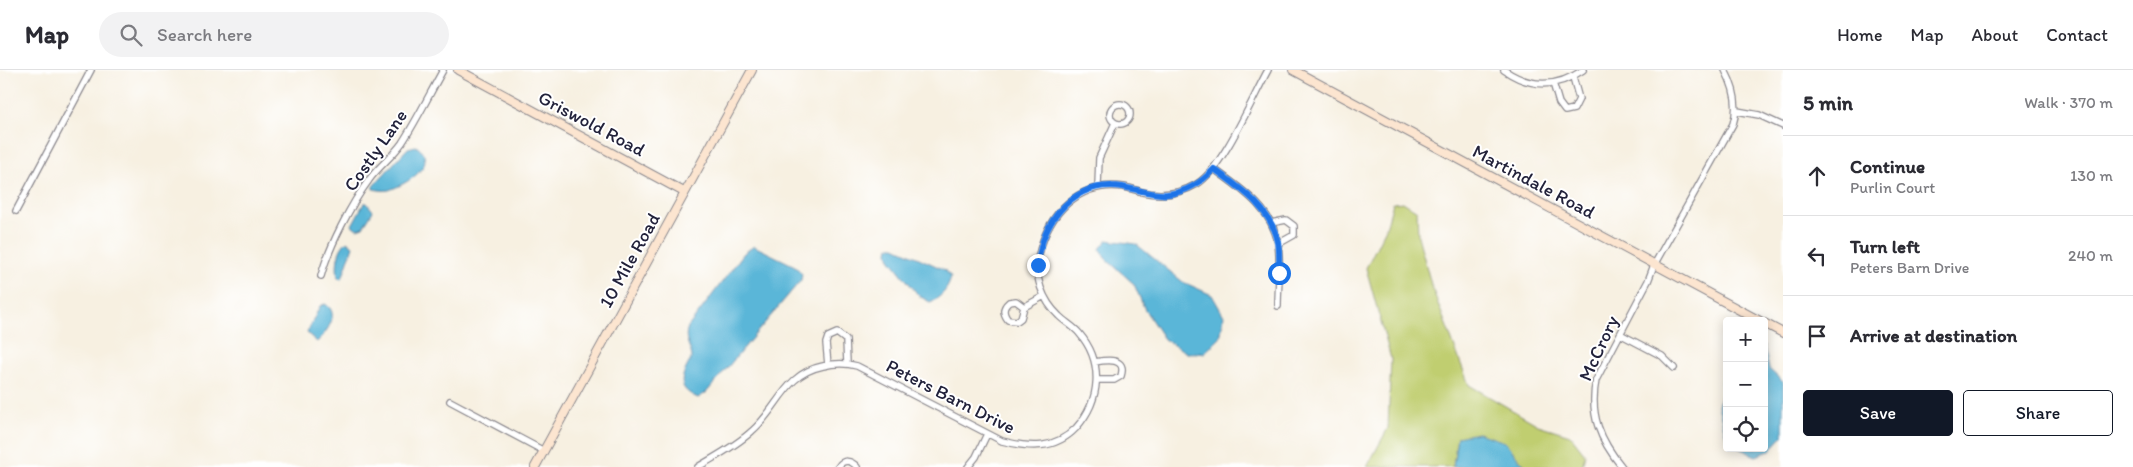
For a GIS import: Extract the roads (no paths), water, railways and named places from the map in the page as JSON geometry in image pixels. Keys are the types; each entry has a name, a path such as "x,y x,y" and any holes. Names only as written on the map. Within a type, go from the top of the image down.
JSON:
{"street":[{"path":"16,211 91,70"},
{"name":"Costly Lane","path":"321,276 326,256 362,192 372,177 406,137 442,70"},
{"name":"Griswold Road","path":"458,70 684,192"},
{"name":"10 Mile Road","path":"536,467 752,70"},
{"name":"Peters Barn Drive","path":"698,467 742,440 753,431 793,380 804,372 828,365 847,363 870,372 1002,442 1029,447 1041,447 1054,443 1072,432 1093,403 1097,380 1095,362 1088,345 1079,333 1056,313 1044,296 1038,255 1049,227 1065,205 1073,198 1098,186 1126,187 1156,194 1170,194 1197,184 1214,169 1268,70"},
{"name":"Martindale Road","path":"1293,70 1753,317"},
{"path":"1504,70 1520,78 1538,83 1562,81 1573,77 1583,70"},
{"path":"1725,70 1730,80 1737,111 1759,116 1783,126"},
{"path":"1553,83 1559,103 1565,111 1574,109 1579,99 1573,77"},
{"name":"McCrory","path":"1622,467 1609,451 1600,435 1592,397 1596,380 1654,264 1728,136 1737,111"},
{"path":"1098,186 1099,158 1115,123"},
{"path":"1214,169 1255,201 1271,223 1278,244 1278,306"},
{"path":"1271,223 1286,220 1294,226 1294,235 1278,244"},
{"path":"1024,307 1044,296"},
{"path":"1768,325 1783,333"},
{"path":"828,365 826,344 828,338 837,334 846,340 847,363"},
{"path":"1620,334 1662,356 1674,368"},
{"path":"1095,362 1115,360 1120,362 1122,366 1121,376 1114,380 1097,380"},
{"path":"450,401 544,451"},
{"path":"968,467 976,457 987,434"},
{"path":"707,461 711,467"},
{"path":"838,467 842,462 847,461 853,462 857,467"}],"water":[{"path":"416,146 423,153 425,160 419,172 404,183 389,190 373,189 373,186 408,148"},
{"path":"364,203 367,203 373,211 363,227 357,229 352,225"},
{"path":"1107,240 1136,244 1183,282 1212,295 1224,316 1220,338 1204,353 1187,353 1164,339 1145,310 1134,284 1105,258 1100,249"},
{"path":"347,241 353,246 342,279 338,278 337,263 339,253"},
{"path":"754,246 795,266 802,274 801,280 706,393 698,398 685,389 682,380 692,357 687,339 688,327 744,253"},
{"path":"889,247 895,247 945,270 951,277 944,292 930,302 919,296 890,259"},
{"path":"325,304 332,312 331,323 317,342 307,333 320,306"},
{"path":"1768,364 1769,369 1783,382 1783,436 1769,451"},
{"path":"1723,377 1723,424 1718,405 1722,394 1721,381"},
{"path":"1478,433 1505,442 1526,467 1453,467 1457,437"},
{"path":"1747,452 1766,452 1756,456"}]}
